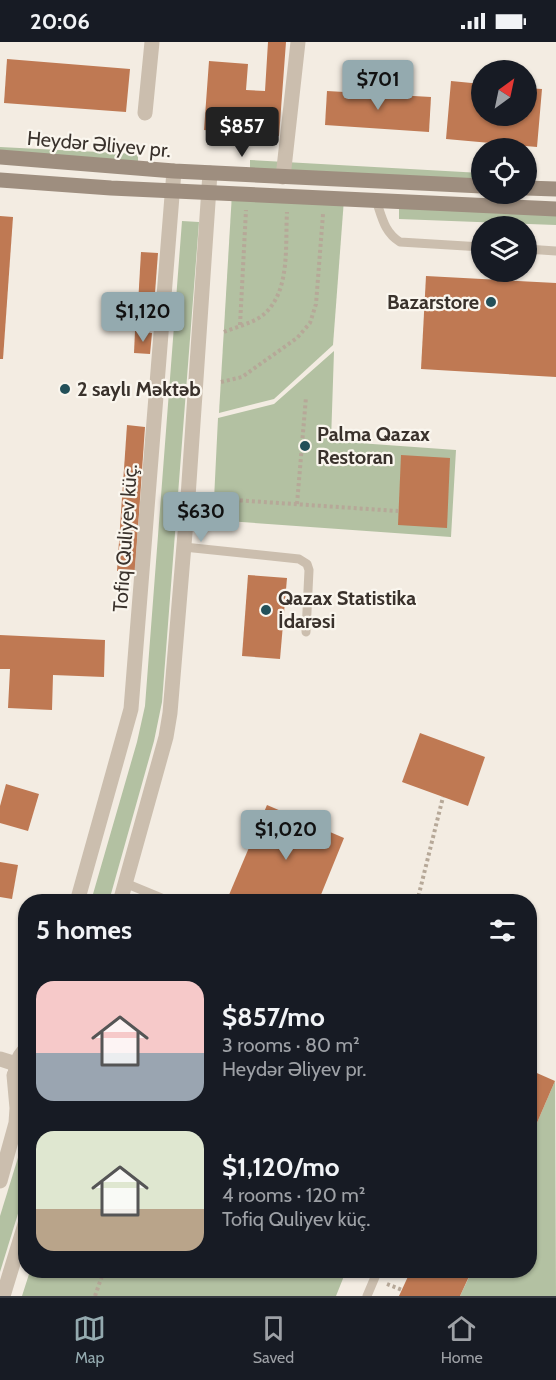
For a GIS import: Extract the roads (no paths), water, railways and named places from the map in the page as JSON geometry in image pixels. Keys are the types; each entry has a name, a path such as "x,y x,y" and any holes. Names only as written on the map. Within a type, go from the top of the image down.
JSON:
{"main road":[{"name":"Heydər Əliyev pr.","path":"0,157 174,171 471,186"},
{"path":"0,180 556,209"},
{"path":"537,188 556,189"}],"street":[{"path":"145,113 152,42"},
{"path":"283,177 298,42"},
{"name":"Tofiq Quliyev küç.","path":"79,894 131,709 174,171"},
{"path":"122,894 170,714 188,497 210,173"},
{"path":"0,1059 18,1058"},
{"path":"0,1181 16,1123 18,1091"},
{"path":"3,1296 18,1247"}],"lane":[{"path":"376,200 390,236 400,242 471,246"},
{"path":"537,250 556,251"},
{"path":"184,547 299,559 307,564 309,570 306,632"},
{"path":"125,883 152,894"},
{"path":"367,1296 375,1278"}],"place":[{"name":"Bazarstore","path":"491,302"},
{"name":"2 saylı Məktəb","path":"65,389"},
{"name":"Palma Qazax Restoran","path":"305,446"},
{"name":"Qazax Statistika İdarəsi","path":"266,610"}]}
